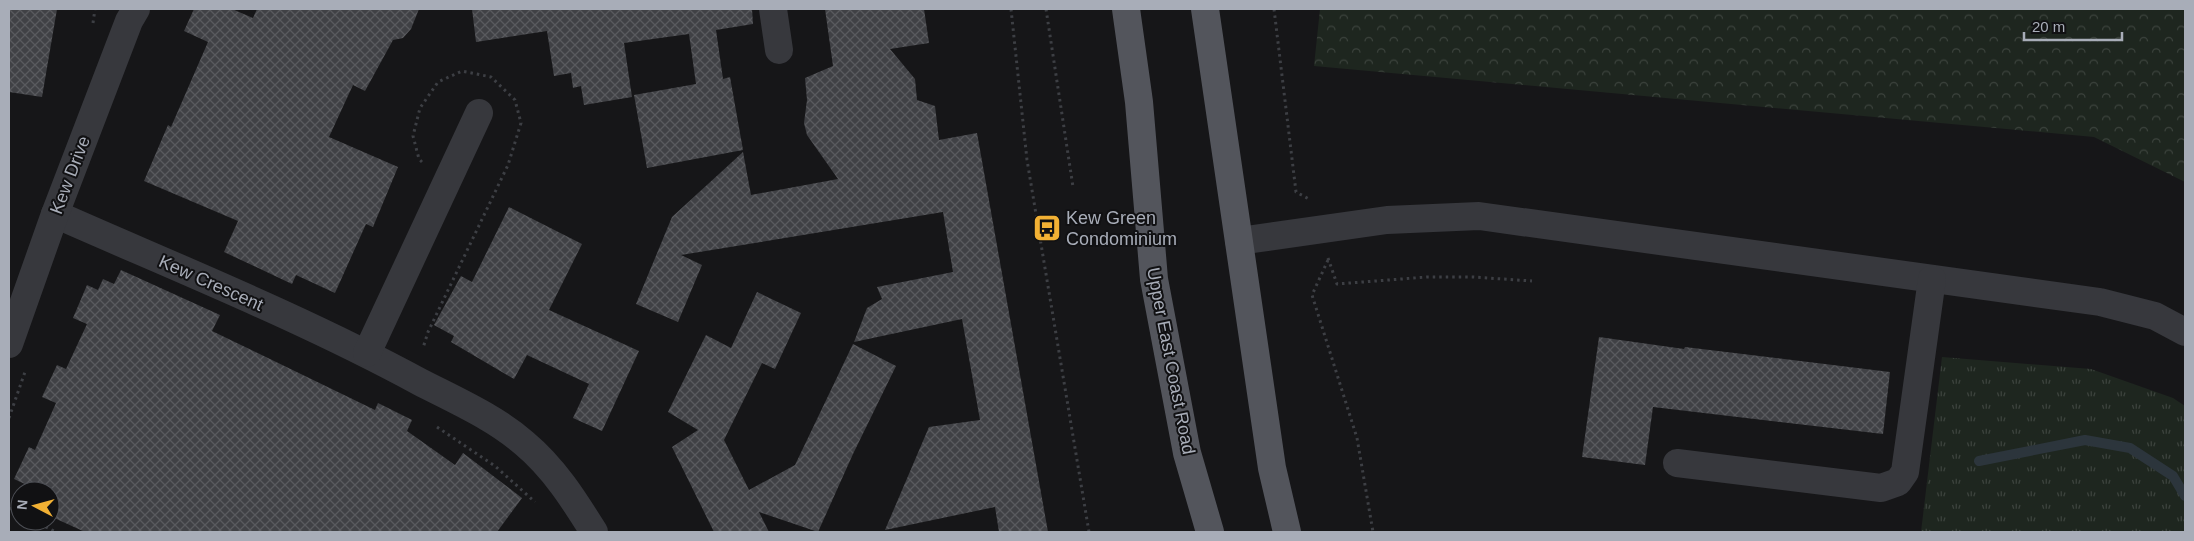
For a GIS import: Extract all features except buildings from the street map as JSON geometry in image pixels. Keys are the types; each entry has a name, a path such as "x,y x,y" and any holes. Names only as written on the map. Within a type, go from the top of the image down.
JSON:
{"main road":[{"name":"Upper East Coast Road","path":"1126,9 1138,102 1154,279 1187,453 1210,532"},
{"path":"1205,9 1272,468 1286,532"}],"street":[{"name":"Kew Drive","path":"9,344 55,214 129,21 136,9"},
{"path":"772,9 779,50"},
{"path":"367,353 478,113"},
{"name":"Kew Crescent","path":"55,214 367,353 488,418 524,443 551,470 573,497 594,532"},
{"path":"1239,241 1387,220 1479,216 2100,302 2155,316 2185,332"},
{"path":"1677,463 1881,488 1898,482 1905,472 1932,279"}],"path":[{"path":"1011,9 1027,160 1088,532"},
{"path":"1046,9 1073,187"},
{"path":"1274,9 1296,192 1312,201"},
{"path":"1373,532 1358,438 1312,295 1328,259 1337,284 1427,277 1473,277 1532,281"}],"green space":[{"path":"1320,9 2185,9 2185,182 2094,137 1314,66"},
{"path":"1942,357 2091,369 2173,398 2185,406 2185,532 1921,532"}],"waterway":[{"path":"1979,461 2085,440 2130,448 2173,476 2185,496"}],"place":[{"name":"Kew Green Condominium","path":"1047,228"}]}
